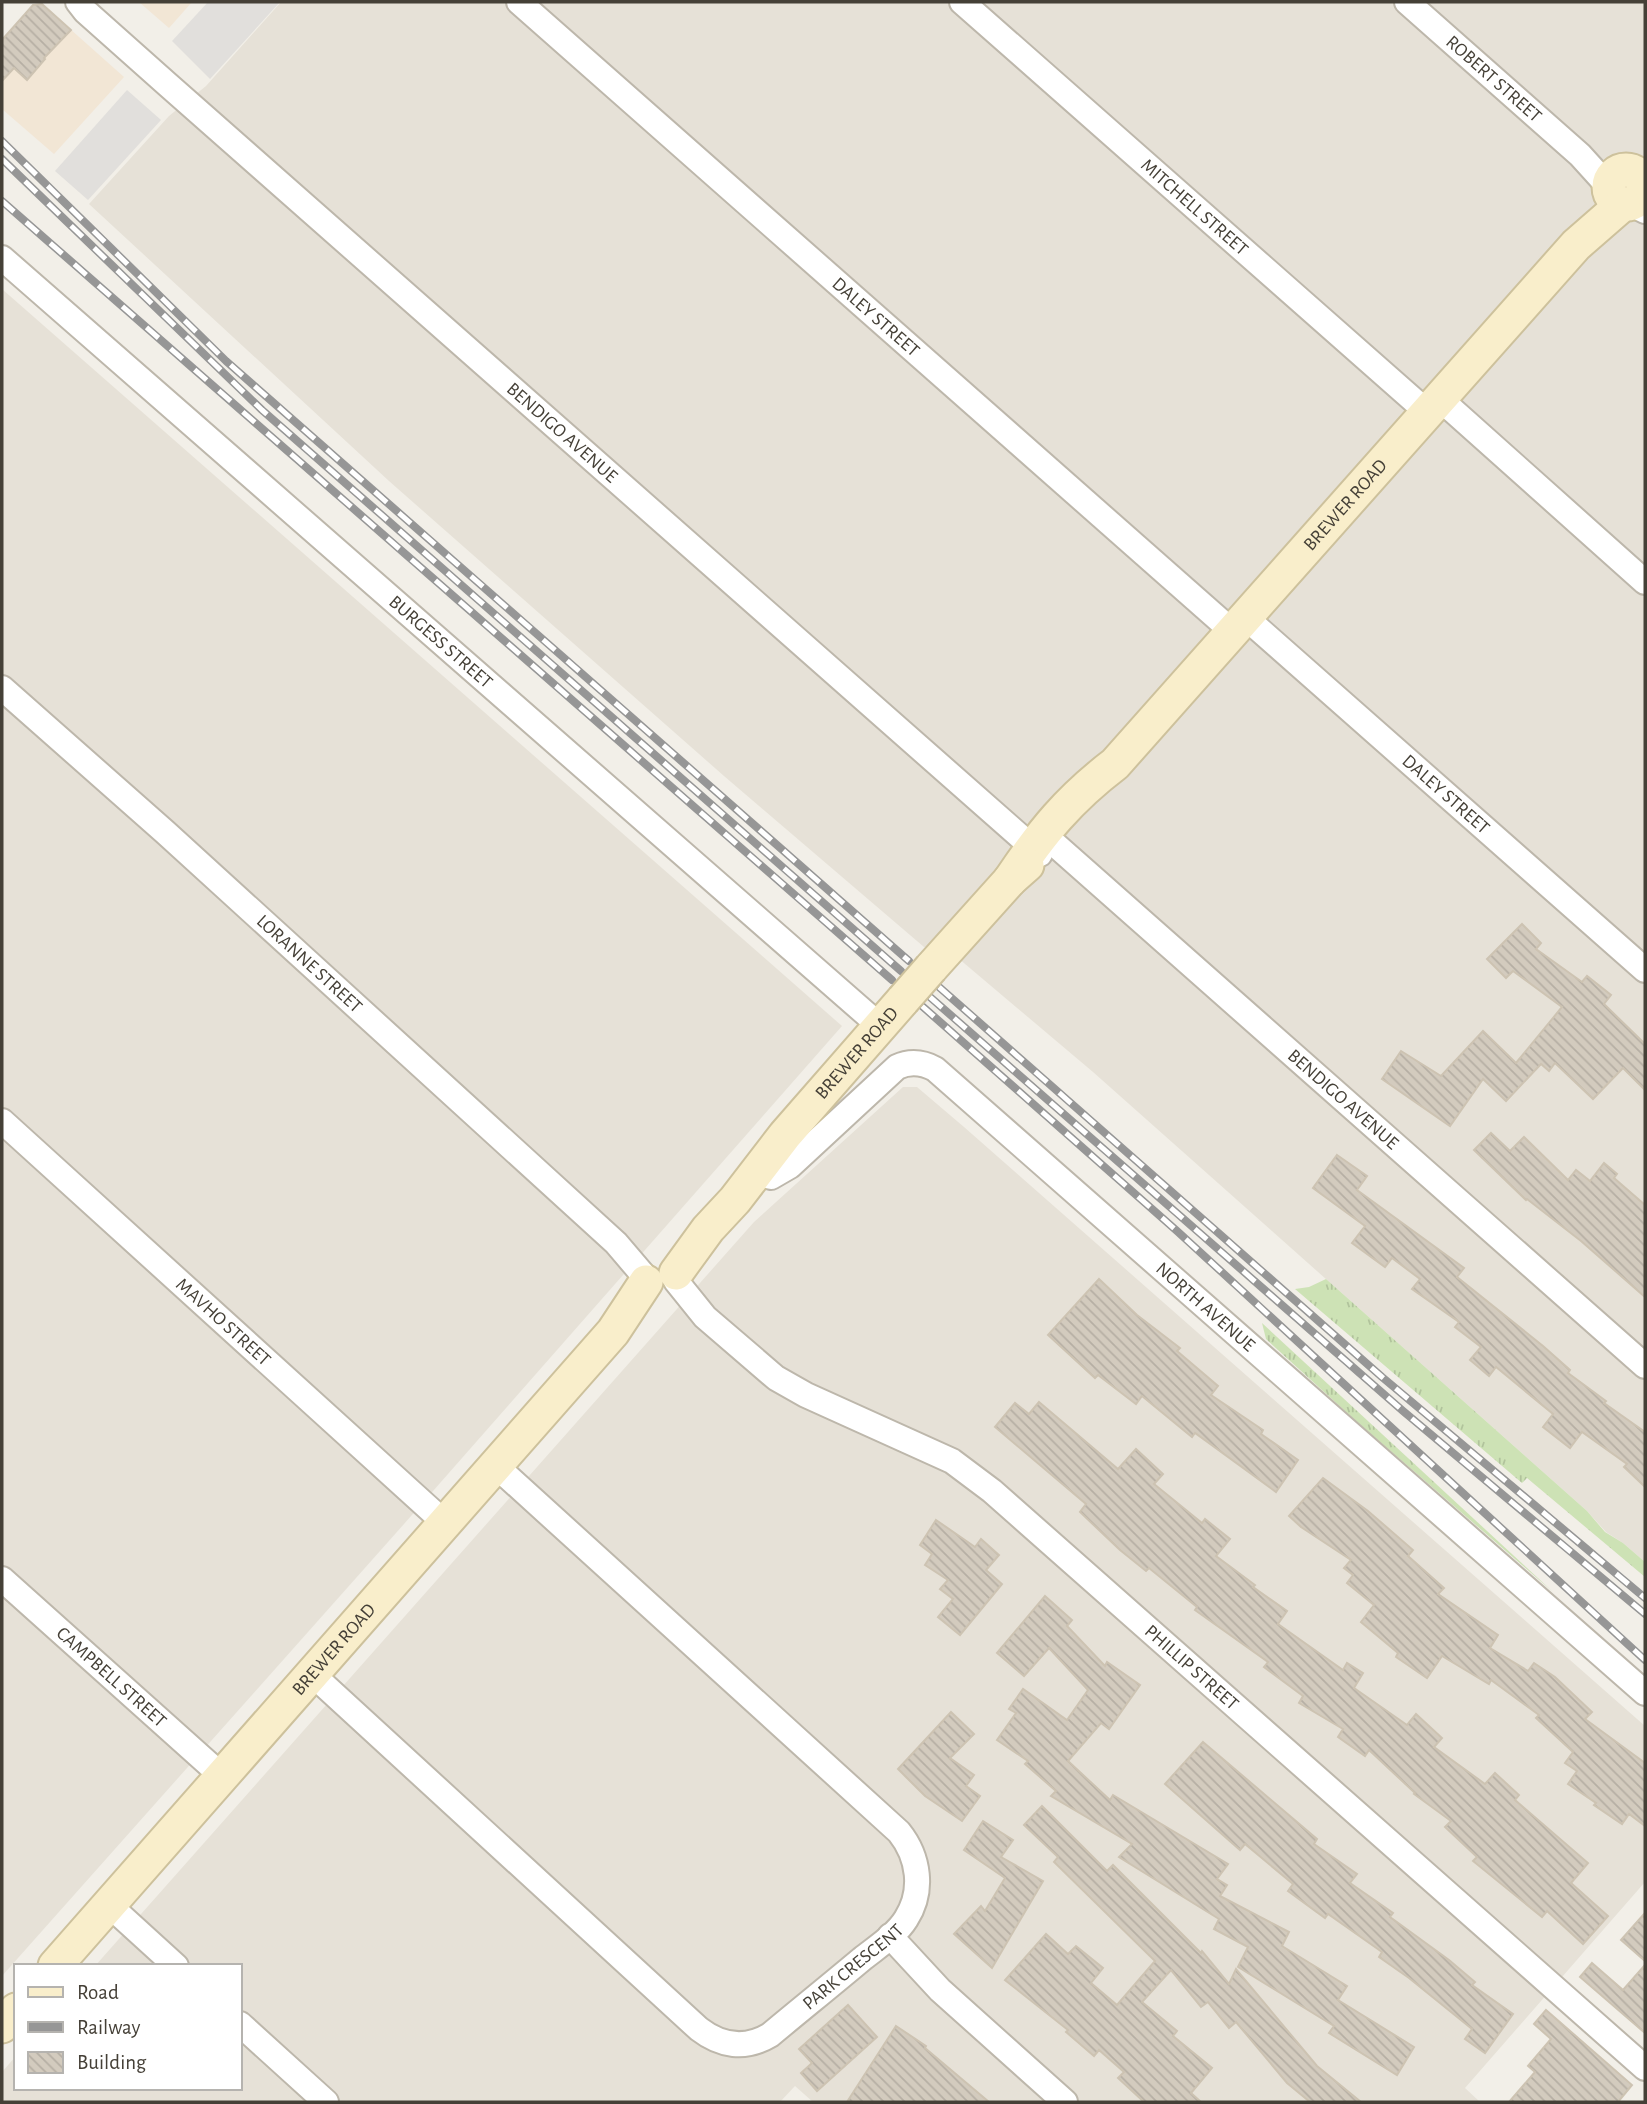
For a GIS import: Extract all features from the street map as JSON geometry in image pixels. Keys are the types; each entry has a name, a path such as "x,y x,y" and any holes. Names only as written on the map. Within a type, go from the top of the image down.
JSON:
{"street":[{"name":"DALEY STREET","path":"519,2 1239,624 1645,970"},
{"name":"MITCHELL STREET","path":"962,2 1433,405 1645,582"},
{"name":"ROBERT STREET","path":"1407,2 1580,155 1632,187"},
{"name":"BENDIGO AVENUE","path":"77,5 1645,1366"},
{"name":"BREWER ROAD","path":"57,1964 660,1278 708,1229 785,1135 931,968 1042,844 1099,791 1115,764 1576,245 1632,187"},
{"name":"BURGESS STREET","path":"2,258 880,1026"},
{"name":"LORANNE STREET","path":"2,688 165,832 616,1243 660,1278"},
{"name":"NORTH AVENUE","path":"756,1173 771,1177 790,1166 897,1066 913,1062 935,1069 1645,1693"},
{"name":"MAVHO STREET","path":"2,1121 445,1523"},
{"name":"PHILLIP STREET","path":"660,1278 776,1378 806,1395 953,1461 965,1469 1645,2068"},
{"name":"PARK CRESCENT","path":"312,1674 709,2036 734,2045 761,2041 906,1920 916,1895 916,1863 899,1832 496,1466"},
{"name":"CAMPBELL STREET","path":"2,1579 222,1776"},
{"path":"109,1905 174,1964"},
{"path":"884,1941 1065,2102"},
{"path":"2,2026 14,2012"},
{"path":"242,2026 326,2102"}],"shaded area":[{"path":"139,2 192,2 169,28"},
{"path":"208,2 280,2 210,79 172,41"},
{"path":"281,2 1645,2 1645,1562 1606,1532 1587,1511 1093,1072 958,958 924,947 724,776 389,481 89,204 169,116 206,86"},
{"path":"42,4 124,77 54,154 2,109 2,40 33,5"},
{"path":"127,90 161,120 88,200 55,171"},
{"path":"2,289 842,1026 2,1976"},
{"path":"903,1087 917,1087 1645,1726 1645,1882 1465,2088 1480,2102 813,2102 795,2086 780,2102 2,2102 2,2072 14,2058 14,2090 242,2090 242,1964 97,1964 754,1222"}],"green space":[{"path":"1326,1279 1587,1511 1605,1532 1645,1562 1645,1577 1527,1478 1522,1483 1295,1289 1309,1287"},
{"path":"1262,1323 1553,1592 1266,1339"}],"building":[{"path":"42,4 71,30 27,80 14,68 2,81 2,40 33,5"},
{"path":"1522,924 1541,943 1536,949 1582,982 1587,976 1611,995 1604,1004 1645,1044 1645,1090 1623,1068 1593,1099 1555,1063 1549,1071 1541,1064 1506,1101 1483,1079 1450,1126 1382,1079 1401,1051 1441,1076 1483,1031 1516,1063 1562,1007 1513,971 1506,978 1487,959"},
{"path":"1491,1133 1510,1151 1524,1137 1568,1180 1576,1170 1590,1181 1604,1163 1617,1174 1614,1178 1645,1205 1645,1297 1581,1241 1526,1200 1474,1150"},
{"path":"1337,1155 1367,1176 1357,1190 1464,1268 1457,1277 1543,1346 1570,1370 1568,1373 1606,1401 1604,1403 1645,1432 1645,1487 1624,1467 1627,1464 1582,1432 1570,1448 1543,1427 1553,1414 1496,1367 1489,1376 1470,1360 1481,1347 1455,1327 1459,1322 1412,1289 1420,1279 1392,1258 1385,1267 1352,1243 1365,1226 1313,1188"},
{"path":"1099,1279 1137,1315 1180,1348 1177,1351 1218,1386 1211,1395 1263,1430 1261,1434 1298,1460 1276,1492 1195,1433 1192,1437 1142,1396 1136,1404 1098,1375 1095,1378 1048,1335"},
{"path":"1039,1402 1118,1469 1136,1449 1163,1474 1154,1484 1202,1523 1205,1519 1230,1539 1216,1556 1287,1611 1278,1624 1343,1670 1347,1663 1363,1673 1354,1688 1407,1725 1416,1714 1442,1738 1434,1747 1485,1784 1495,1773 1519,1795 1515,1800 1588,1863 1571,1883 1608,1916 1583,1944 1547,1911 1542,1917 1473,1861 1477,1857 1445,1827 1451,1821 1414,1794 1369,1750 1365,1756 1338,1737 1343,1729 1299,1703 1303,1696 1264,1667 1268,1662 1195,1610 1197,1607 1149,1568 1146,1571 1120,1550 1080,1512 1086,1504 995,1427 1015,1403 1029,1414"},
{"path":"1323,1478 1368,1511 1413,1550 1408,1556 1444,1588 1438,1594 1498,1635 1490,1648 1528,1671 1534,1663 1555,1677 1592,1712 1585,1719 1645,1763 1645,1826 1629,1814 1622,1824 1568,1784 1577,1771 1565,1763 1573,1752 1536,1718 1539,1715 1491,1680 1489,1684 1442,1656 1427,1678 1396,1657 1398,1653 1361,1622 1374,1605 1347,1583 1353,1575 1344,1568 1351,1560 1289,1516"},
{"path":"936,1520 975,1547 981,1539 999,1555 986,1570 1002,1584 960,1635 938,1617 953,1599 940,1589 948,1580 925,1565 932,1554 920,1545"},
{"path":"1045,1596 1072,1620 1067,1626 1105,1666 1107,1662 1140,1685 1109,1729 1101,1723 1068,1761 1110,1800 1113,1795 1228,1864 1217,1879 1227,1885 1220,1896 1289,1932 1282,1946 1347,1986 1338,2000 1414,2047 1397,2075 1329,2033 1334,2026 1238,1967 1248,1947 1214,1929 1219,1919 1119,1857 1132,1844 1051,1796 1056,1791 1025,1764 1028,1761 997,1740 1016,1713 1009,1709 1023,1689 1067,1720 1088,1690 1049,1648 1024,1676 997,1653"},
{"path":"951,1712 974,1734 950,1758 974,1775 966,1786 980,1796 962,1821 925,1796 898,1769"},
{"path":"1203,1742 1317,1839 1314,1844 1357,1874 1350,1883 1393,1913 1390,1917 1449,1960 1475,1982 1472,1985 1513,2014 1485,2053 1465,2039 1472,2029 1379,1957 1382,1952 1328,1914 1325,1918 1288,1891 1293,1884 1245,1844 1240,1850 1165,1784"},
{"path":"1042,1806 1107,1871 1113,1865 1201,1953 1202,1951 1229,1984 1236,1969 1317,2066 1361,2102 1310,2102 1287,2083 1236,2022 1229,2028 1208,2002 1201,2007 1171,1970 1142,2002 1177,2031 1173,2036 1212,2068 1191,2093 1201,2102 1144,2102 1118,2078 1124,2072 1099,2050 1094,2056 1066,2032 1068,2030 1005,1980 1046,1934 1068,1954 1076,1946 1103,1968 1091,1983 1117,2005 1155,1961 1054,1862 1058,1857 1024,1825"},
{"path":"983,1821 1013,1840 1001,1857 1043,1881 992,1968 954,1934 981,1906 985,1911 1005,1878 964,1850"},
{"path":"1645,1913 1645,1961 1621,1940"},
{"path":"1592,1963 1623,1990 1645,1965 1645,2033 1580,1977"},
{"path":"848,2005 877,2037 817,2091 801,2073 812,2063 799,2049"},
{"path":"1546,2010 1632,2085 1618,2102 1509,2102 1535,2072 1528,2066 1551,2039 1534,2024"},
{"path":"896,2026 926,2046 925,2048 989,2102 847,2102"}],"railway":[{"path":"2,141 226,361 909,961"},
{"path":"2,159 262,410 901,971"},
{"path":"2,201 892,980"},
{"path":"939,987 1382,1377 1645,1598"},
{"path":"930,997 1403,1411 1645,1614"},
{"path":"922,1006 1177,1231 1645,1660"}]}
